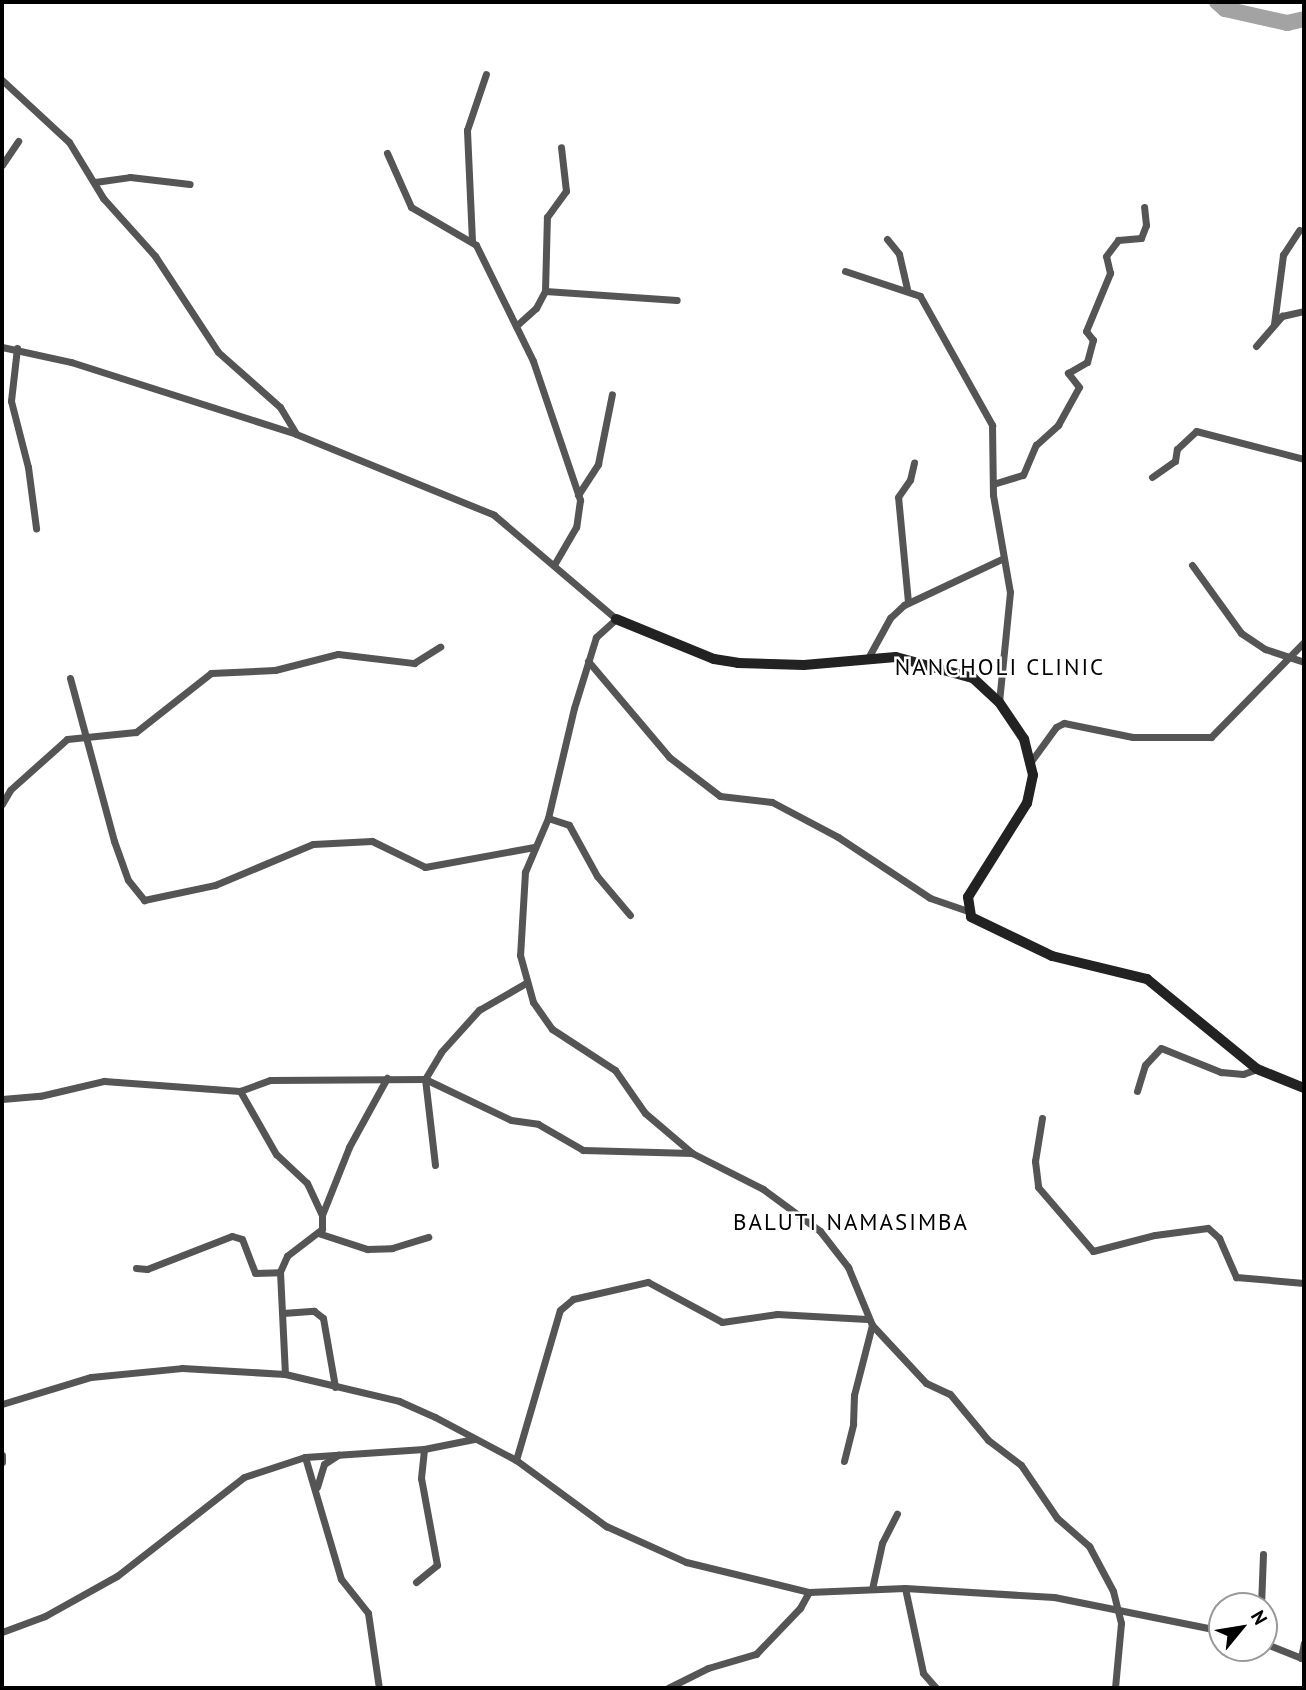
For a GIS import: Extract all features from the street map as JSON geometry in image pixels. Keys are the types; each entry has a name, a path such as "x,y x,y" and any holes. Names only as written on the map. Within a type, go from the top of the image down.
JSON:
{"street":[{"path":"486,74 467,130 472,241 516,326 547,399 578,495 576,527 554,565"},
{"path":"2,79 55,127 115,214 155,256 218,352 280,407 296,435"},
{"path":"2,165 18,141"},
{"path":"516,326 536,308 545,291 547,217 566,191 561,147"},
{"path":"387,153 411,207 472,241"},
{"path":"95,182 130,177 190,184"},
{"path":"993,484 1023,475 1036,444 1058,425 1079,387 1069,373 1087,362 1093,340 1086,331 1110,273 1105,256 1118,240 1141,238 1146,225 1144,207"},
{"path":"1274,324 1283,255 1299,230"},
{"path":"887,239 899,254 907,288"},
{"path":"845,271 874,283 907,288 920,296 936,318 992,425 993,484 1010,592 999,702"},
{"path":"545,291 677,300"},
{"path":"1256,346 1287,312 1304,311"},
{"path":"2,347 17,348 296,435 494,515 615,619 714,659 738,663 804,665 896,657 958,671 999,702 1032,760"},
{"path":"17,348 11,401 28,467 36,528"},
{"path":"578,495 598,464 612,394"},
{"path":"1152,477 1175,461 1177,449 1196,431 1304,459"},
{"path":"908,603 898,497 910,480 914,462"},
{"path":"869,658 890,618 908,603 1004,558"},
{"path":"1192,565 1241,633 1265,649 1293,656 1304,662"},
{"path":"615,619 596,637 548,818 534,847 521,898 520,955 526,983 539,1014 552,1029 615,1070 645,1113 692,1153 763,1189 820,1231 848,1267 870,1322 926,1383 950,1394 988,1440 1021,1465 1057,1518 1089,1546 1119,1612 1115,1688"},
{"path":"968,911 968,897 1027,803 1032,760 1055,727 1064,723 1133,737 1211,737 1304,642"},
{"path":"2,804 10,790 60,744 73,736 136,732 211,673 275,670 338,654 414,663 440,647"},
{"path":"588,661 669,757 720,796 772,802 838,837 930,898 968,911 976,921 1052,956 1147,979 1257,1069 1304,1088"},
{"path":"70,678 114,841 128,880 144,900 215,885 313,844 372,841 425,867 534,847"},
{"path":"548,818 569,825 597,876 629,915"},
{"path":"435,1165 425,1079 479,1010 526,983"},
{"path":"1138,1091 1145,1065 1161,1048 1222,1072 1243,1074 1257,1069"},
{"path":"285,1374 280,1272 287,1256 318,1233 322,1215 349,1147 387,1078"},
{"path":"2,1099 40,1096 104,1081 240,1091 270,1080 425,1079 511,1120 538,1124 583,1150 692,1153"},
{"path":"240,1091 276,1154 307,1183 322,1215"},
{"path":"1042,1118 1035,1161 1038,1187 1093,1251 1155,1235 1208,1228 1223,1246 1232,1275 1252,1281 1304,1283"},
{"path":"318,1233 368,1249 392,1248 428,1237"},
{"path":"136,1268 148,1269 201,1245 239,1236 255,1273 280,1272"},
{"path":"516,1460 560,1310 573,1299 648,1282 722,1322 777,1314 870,1322"},
{"path":"283,1313 314,1311 323,1318 335,1387"},
{"path":"844,1461 853,1424 854,1395 870,1322"},
{"path":"2,1404 91,1377 183,1368 285,1374 399,1401 516,1460 629,1538 686,1562 808,1592 905,1588 1054,1597 1208,1628"},
{"path":"2,1632 46,1616 117,1576 244,1477 305,1457 341,1452 424,1449 475,1439"},
{"path":"416,1583 437,1565 422,1488 424,1449"},
{"path":"316,1488 324,1464 341,1452"},
{"path":"2,1455 2,1462"},
{"path":"305,1457 341,1579 368,1614 379,1688"},
{"path":"872,1589 882,1543 897,1514"},
{"path":"1262,1592 1263,1554"},
{"path":"905,1588 923,1673 936,1688"},
{"path":"668,1688 708,1668 750,1658 800,1608 808,1592"},
{"path":"1278,1648 1303,1658 1304,1643"}],"waterway":[{"path":"1217,2 1225,9 1287,23 1304,19"}],"district":[{"name":"NANCHOLI CLINIC","path":"1000,667"},
{"name":"BALUTI NAMASIMBA","path":"851,1222"}]}
